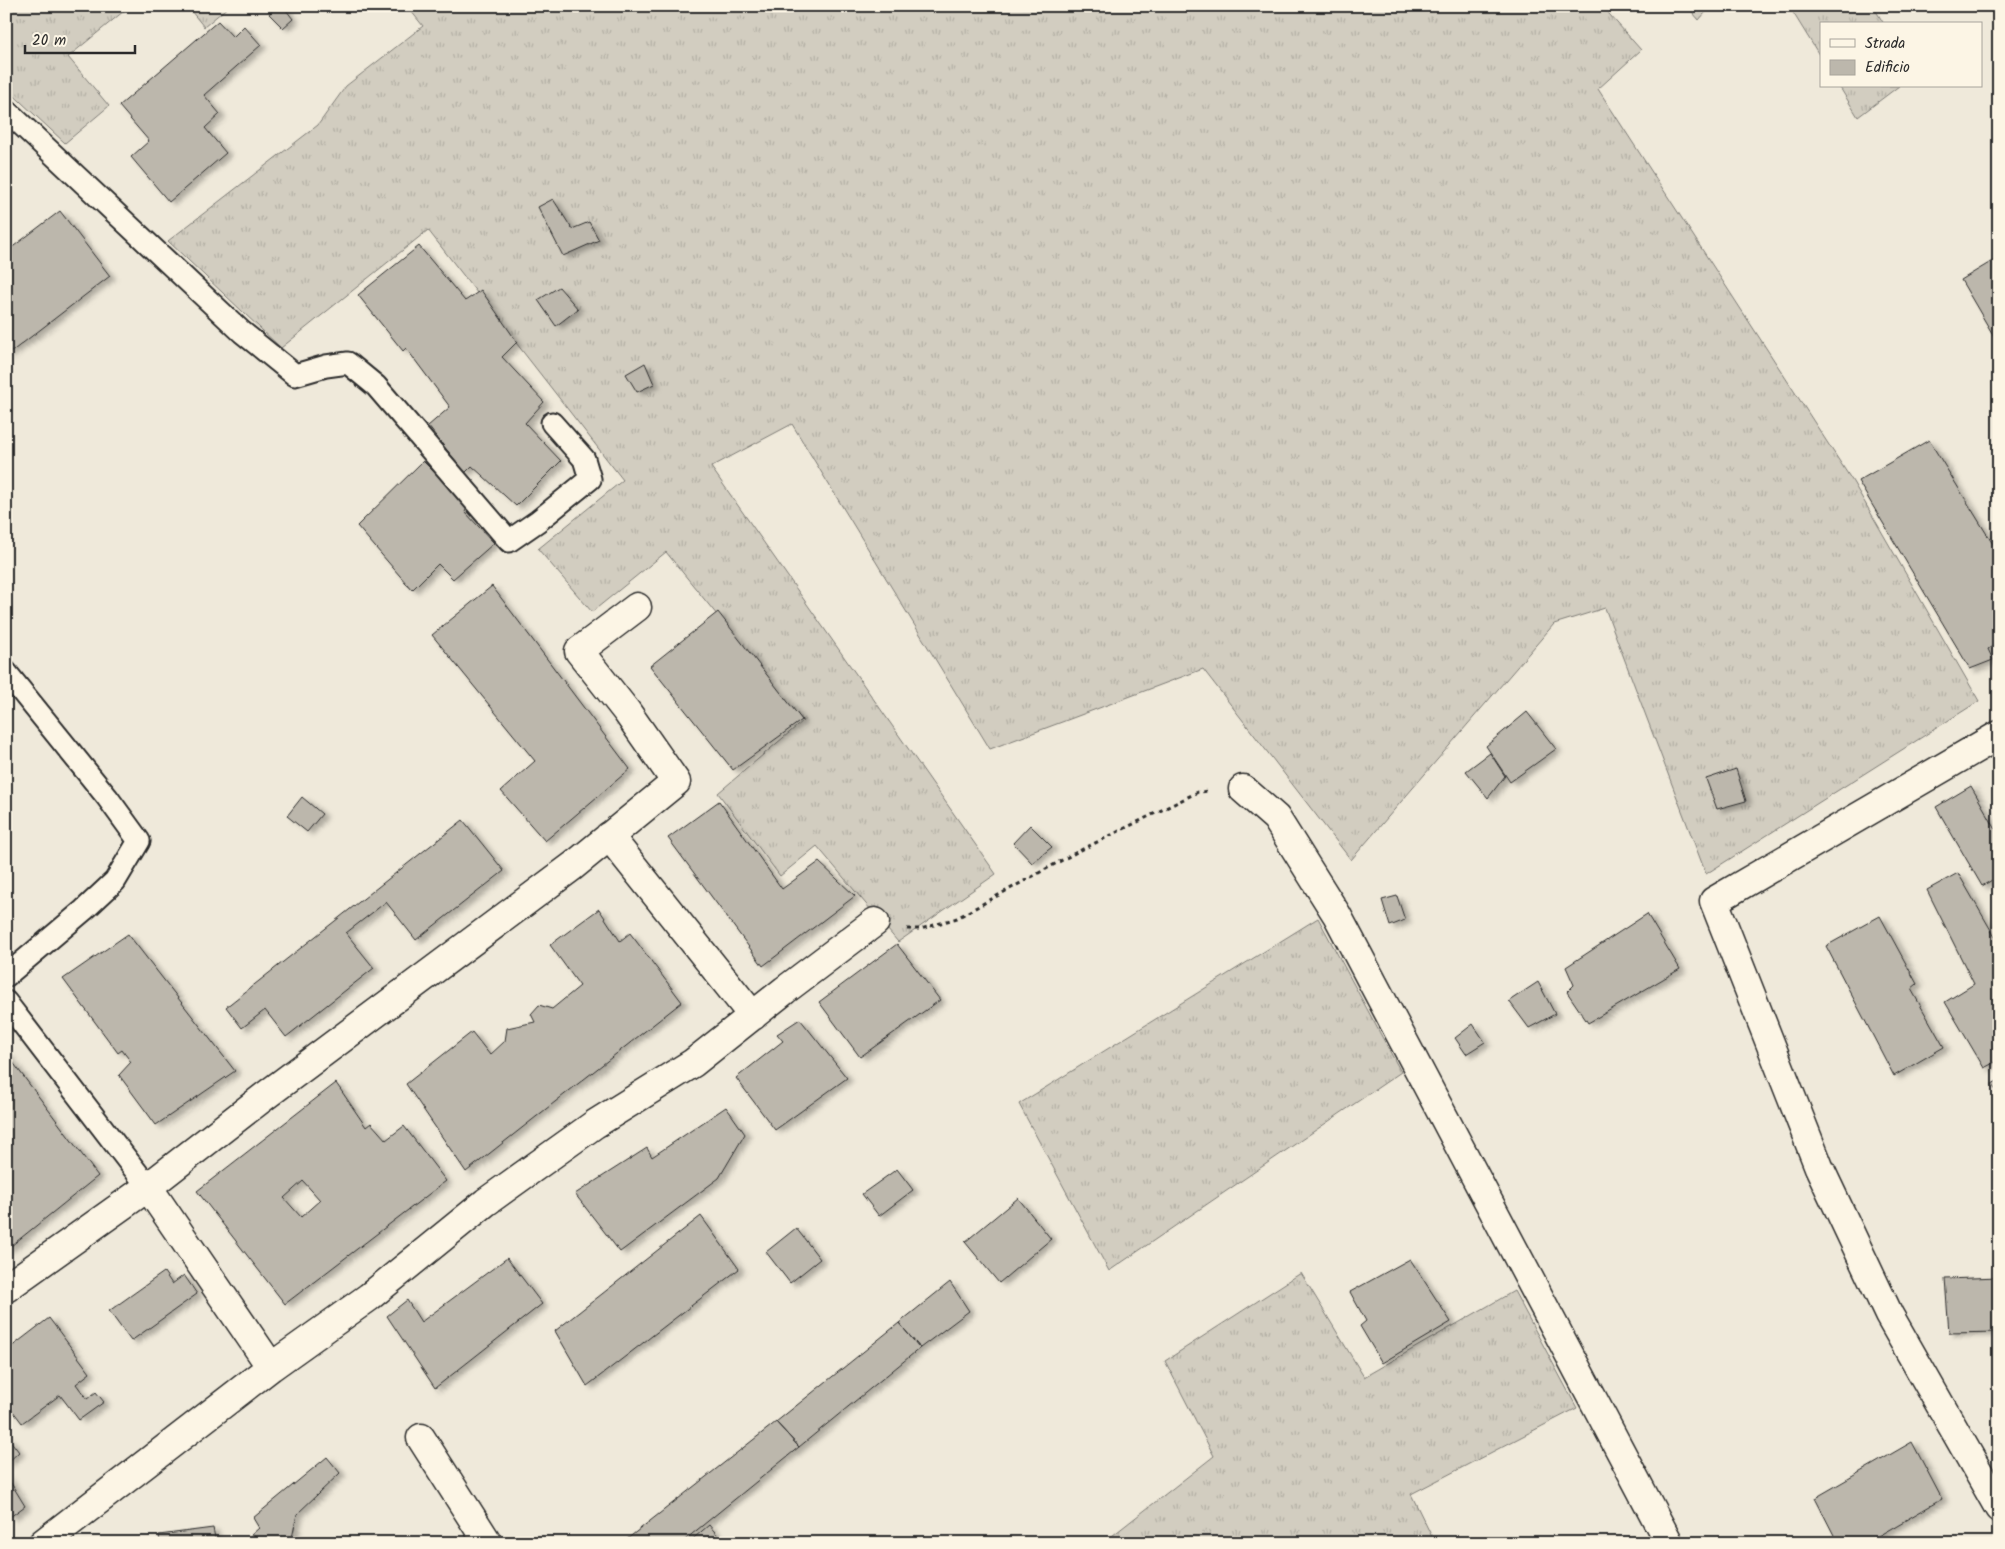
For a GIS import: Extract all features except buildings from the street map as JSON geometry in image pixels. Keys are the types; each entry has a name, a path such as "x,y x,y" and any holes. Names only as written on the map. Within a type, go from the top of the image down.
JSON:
{"street":[{"path":"6,1288 148,1187 265,1096 573,866 676,782 627,712 579,651 638,607"},
{"path":"1999,735 1714,901 1818,1167 1889,1315 1999,1508"},
{"path":"1243,789 1276,818 1337,915 1670,1543"},
{"path":"609,836 753,1016"},
{"path":"44,1543 271,1367 369,1297 486,1202 595,1124 693,1063 875,922"},
{"path":"148,1187 271,1367"},
{"path":"422,1438 488,1543"}],"lane":[{"path":"6,110 242,332 296,375 348,362 376,386 510,542 590,479 584,459 552,423"},
{"path":"6,672 107,797 139,841 115,881 6,976"},
{"path":"6,1002 148,1187"}],"path":[{"path":"875,922 902,929 921,929 957,918 1076,853 1198,792 1243,789"}],"green space":[{"path":"6,6 130,6 68,57 109,106 65,143 6,88"},
{"path":"187,6 229,6 204,27"},
{"path":"407,6 1602,6 1641,50 1598,89 1853,482 1979,701 1706,874 1605,608 1554,624 1351,860 1203,669 990,749 792,424 711,467 996,874 898,942 817,846 780,876 718,793 803,721 666,552 592,612 538,549 623,480 428,230 281,348 168,241 318,125 346,86 423,26"},
{"path":"1687,6 1711,6 1699,20"},
{"path":"1789,6 1873,6 1883,22 1820,22 1820,56"},
{"path":"1840,88 1896,88 1858,117"},
{"path":"1318,918 1401,1072 1109,1271 1019,1104"},
{"path":"1301,1273 1364,1377 1514,1291 1577,1408 1411,1494 1435,1543 1103,1543 1214,1456 1165,1361"}]}
